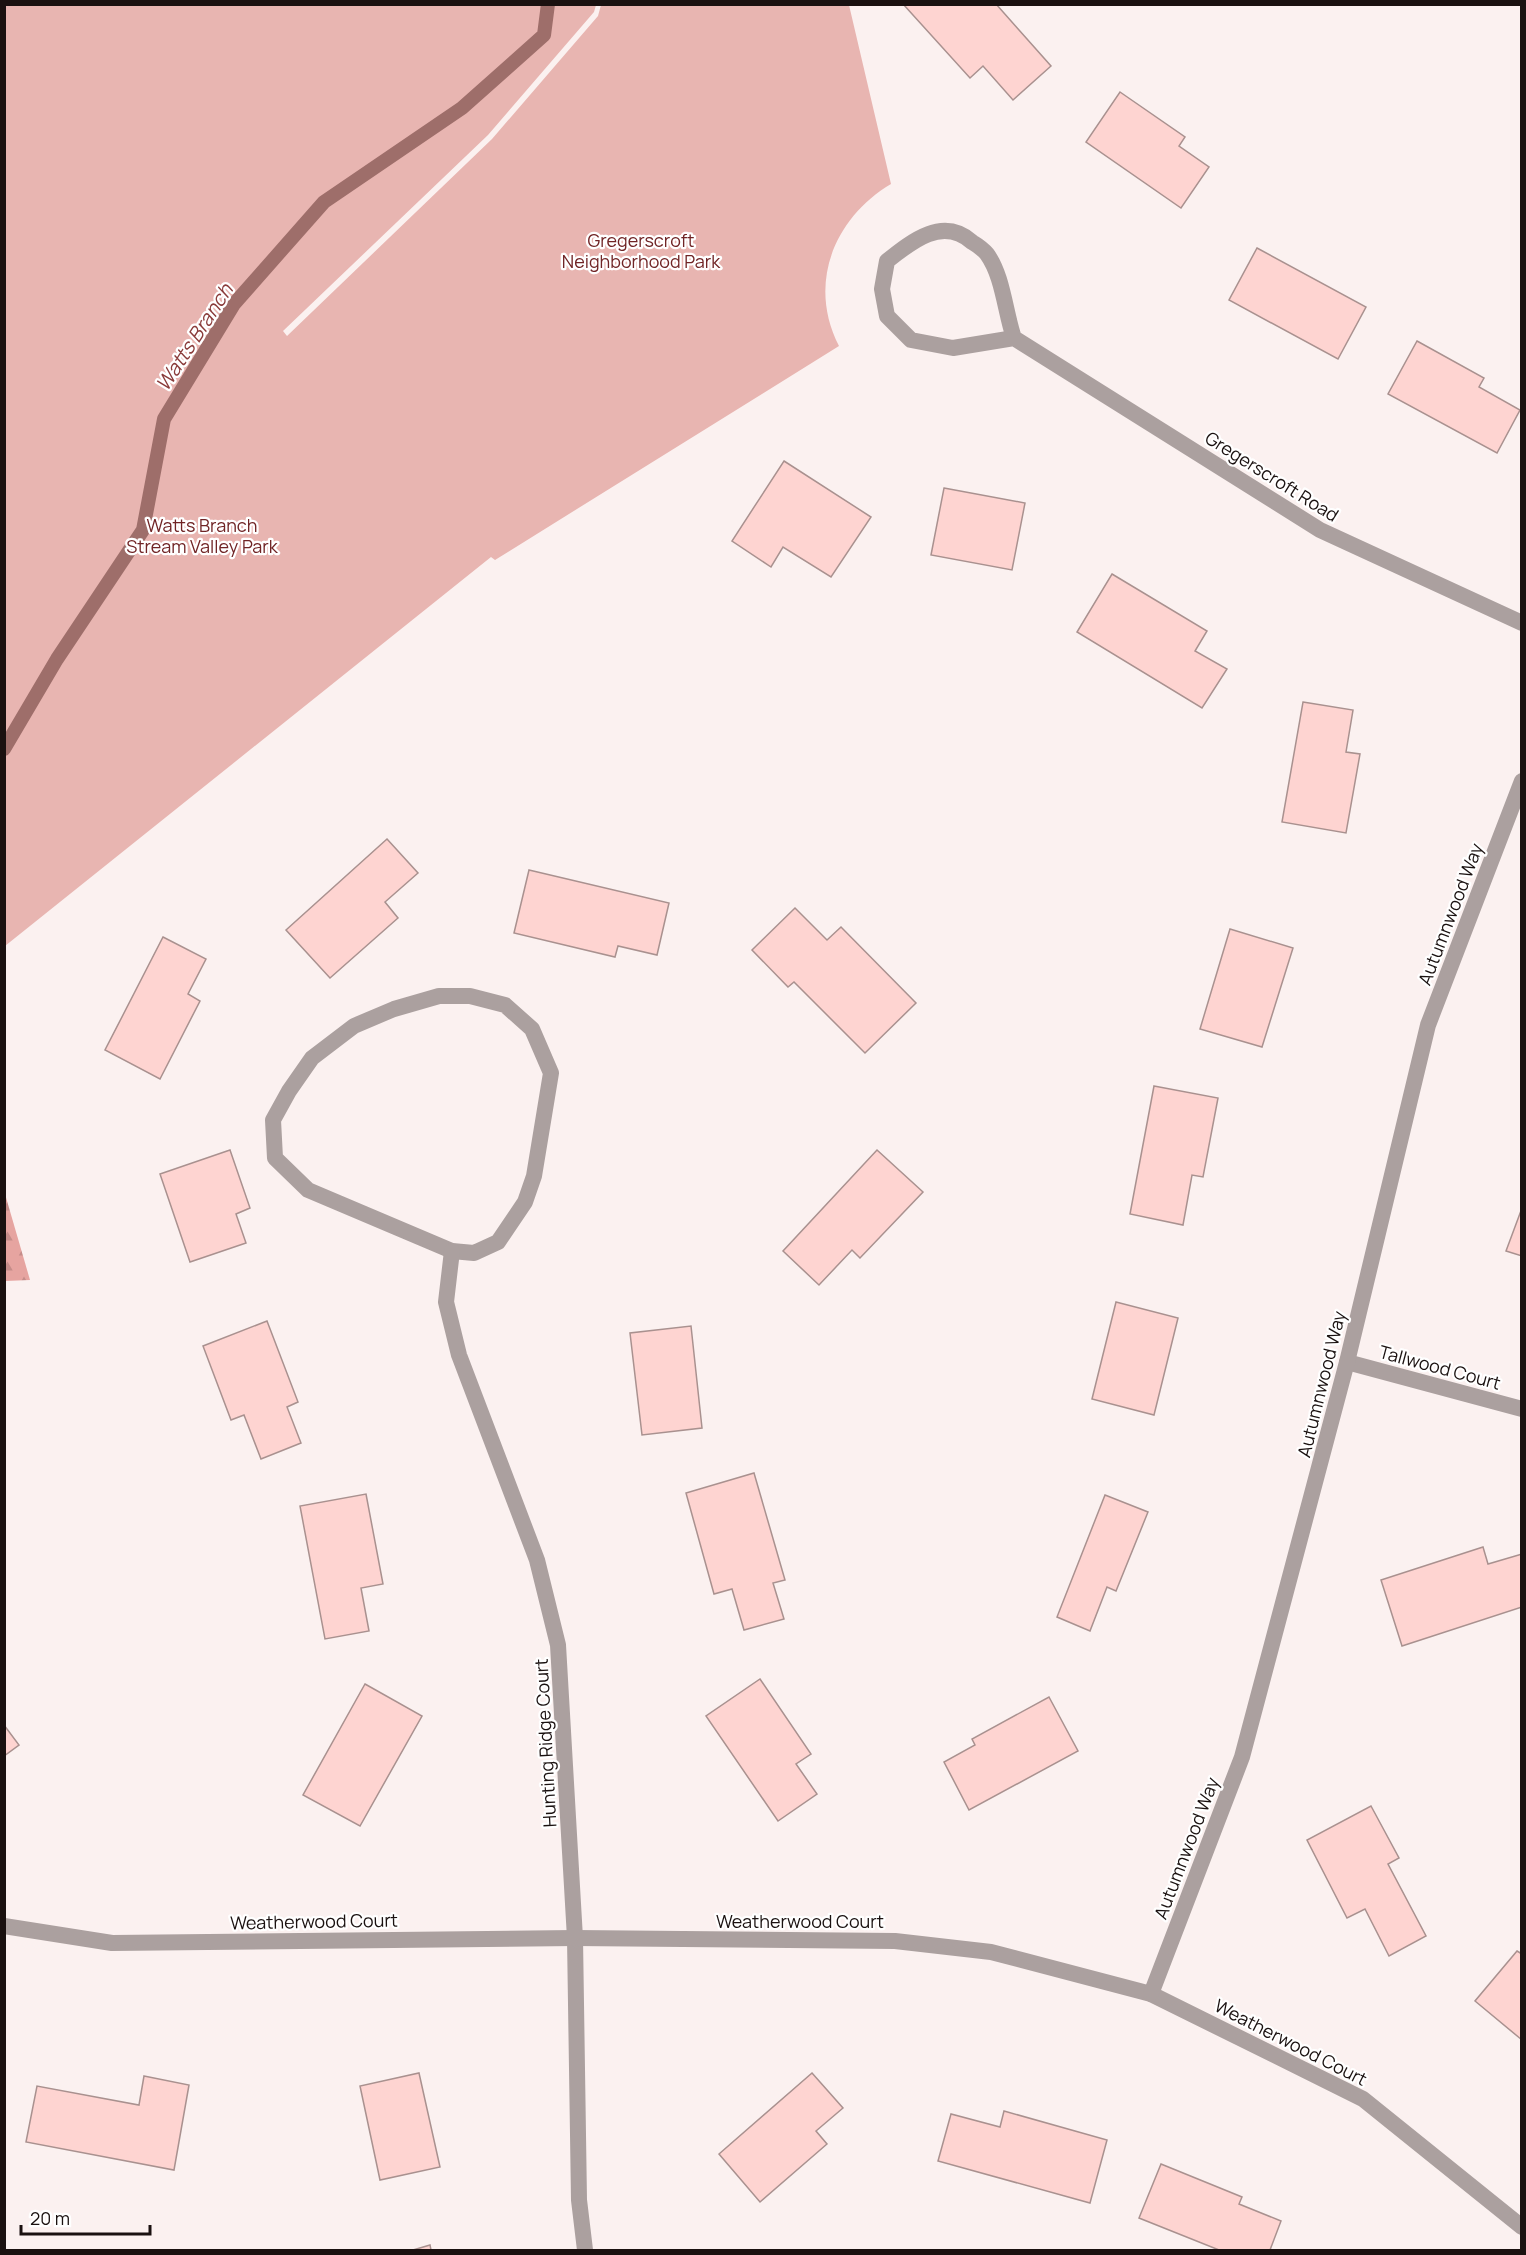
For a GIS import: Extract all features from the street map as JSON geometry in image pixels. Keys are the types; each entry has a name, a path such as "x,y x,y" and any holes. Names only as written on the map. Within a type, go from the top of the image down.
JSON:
{"street":[{"path":"940,230 963,233 986,254 998,282 1014,338 953,348 911,340 887,316 882,289 887,261 913,241 940,230"},
{"name":"Gregerscroft Road","path":"1014,338 1320,531 1521,623"},
{"name":"Autumnwood Way","path":"1151,1994 1242,1758 1347,1362 1428,1024 1521,781"},
{"path":"439,996 470,996 505,1005 532,1029 551,1073 534,1176 525,1202 498,1242 474,1253 452,1251 308,1190 275,1158 273,1120 288,1091 312,1058 354,1026 439,996"},
{"name":"Hunting Ridge Court","path":"452,1251 446,1302 459,1355 537,1560 558,1645 576,1938 579,2200 585,2250"},
{"name":"Tallwood Court","path":"1347,1362 1521,1409"},
{"name":"Weatherwood Court","path":"4,1926 112,1943 576,1938 895,1941 991,1952 1151,1994 1363,2099 1521,2227"}],"green space":[{"name":"Watts Branch Stream Valley Park","path":"5,4 596,5 594,12 488,135 283,331 287,336 492,139 598,16 601,5 849,5 891,184 871,198 854,215 841,234 832,254 826,276 826,299 830,323 839,346 495,560 491,557 5,946"},
{"path":"5,1194 30,1280 5,1281"}],"building":[{"path":"903,4 996,4 1051,66 1013,100 983,66 970,78"},
{"path":"1120,92 1185,137 1179,146 1209,167 1181,208 1086,142"},
{"path":"1257,248 1366,307 1338,359 1229,300"},
{"path":"1417,341 1484,378 1479,387 1520,410 1497,453 1388,394"},
{"path":"784,461 871,517 831,577 783,547 771,567 732,541"},
{"path":"944,488 1025,503 1012,570 931,555"},
{"path":"1112,574 1207,631 1195,651 1227,669 1202,708 1077,632"},
{"path":"1303,702 1353,710 1346,752 1360,754 1346,833 1282,822"},
{"path":"387,839 418,873 385,902 398,918 330,978 286,930"},
{"path":"529,870 669,903 657,955 618,946 615,957 514,933"},
{"path":"795,908 827,940 841,927 916,1003 865,1053 794,982 788,987 752,950"},
{"path":"1230,929 1293,948 1262,1047 1200,1029"},
{"path":"163,937 206,959 188,994 200,1001 160,1079 105,1050"},
{"path":"1154,1086 1218,1098 1203,1177 1192,1175 1183,1225 1130,1214"},
{"path":"230,1150 250,1208 236,1214 246,1243 190,1262 160,1174"},
{"path":"877,1150 923,1192 860,1258 852,1250 819,1285 783,1251"},
{"path":"1522,1208 1522,1256 1506,1251"},
{"path":"1116,1302 1178,1318 1154,1415 1092,1399"},
{"path":"267,1321 298,1402 287,1407 301,1443 261,1459 244,1415 231,1420 203,1346"},
{"path":"691,1326 702,1428 642,1435 630,1333"},
{"path":"754,1473 785,1580 773,1583 784,1619 744,1630 732,1589 714,1594 686,1493"},
{"path":"366,1494 383,1584 361,1588 369,1631 325,1639 300,1506"},
{"path":"1105,1495 1148,1512 1116,1591 1107,1587 1090,1631 1057,1617"},
{"path":"1483,1547 1488,1564 1522,1554 1522,1607 1402,1646 1381,1580"},
{"path":"760,1679 811,1754 796,1764 817,1794 778,1821 706,1716"},
{"path":"365,1684 422,1716 360,1826 303,1795"},
{"path":"1049,1697 1078,1751 969,1810 944,1762 975,1745 972,1739"},
{"path":"4,1725 19,1745 4,1756"},
{"path":"1371,1806 1399,1858 1388,1864 1426,1936 1389,1956 1365,1909 1347,1918 1307,1840"},
{"path":"1517,1951 1522,1954 1522,2040 1475,2001"},
{"path":"419,2073 440,2167 380,2180 360,2086"},
{"path":"812,2073 843,2108 816,2131 827,2144 760,2202 719,2154"},
{"path":"144,2076 189,2085 174,2170 26,2142 37,2086 139,2105"},
{"path":"1004,2111 1107,2140 1090,2203 938,2161 951,2114 1000,2127"},
{"path":"1161,2164 1242,2197 1239,2204 1281,2221 1270,2250 1219,2250 1139,2218"},
{"path":"430,2245 431,2250 413,2250"}],"waterway":[{"name":"Watts Branch","path":"4,749 57,659 143,530 164,419 234,304 324,202 462,108 544,35 548,4"}],"park label":[{"name":"Gregerscroft Neighborhood Park","path":"641,250"}]}
